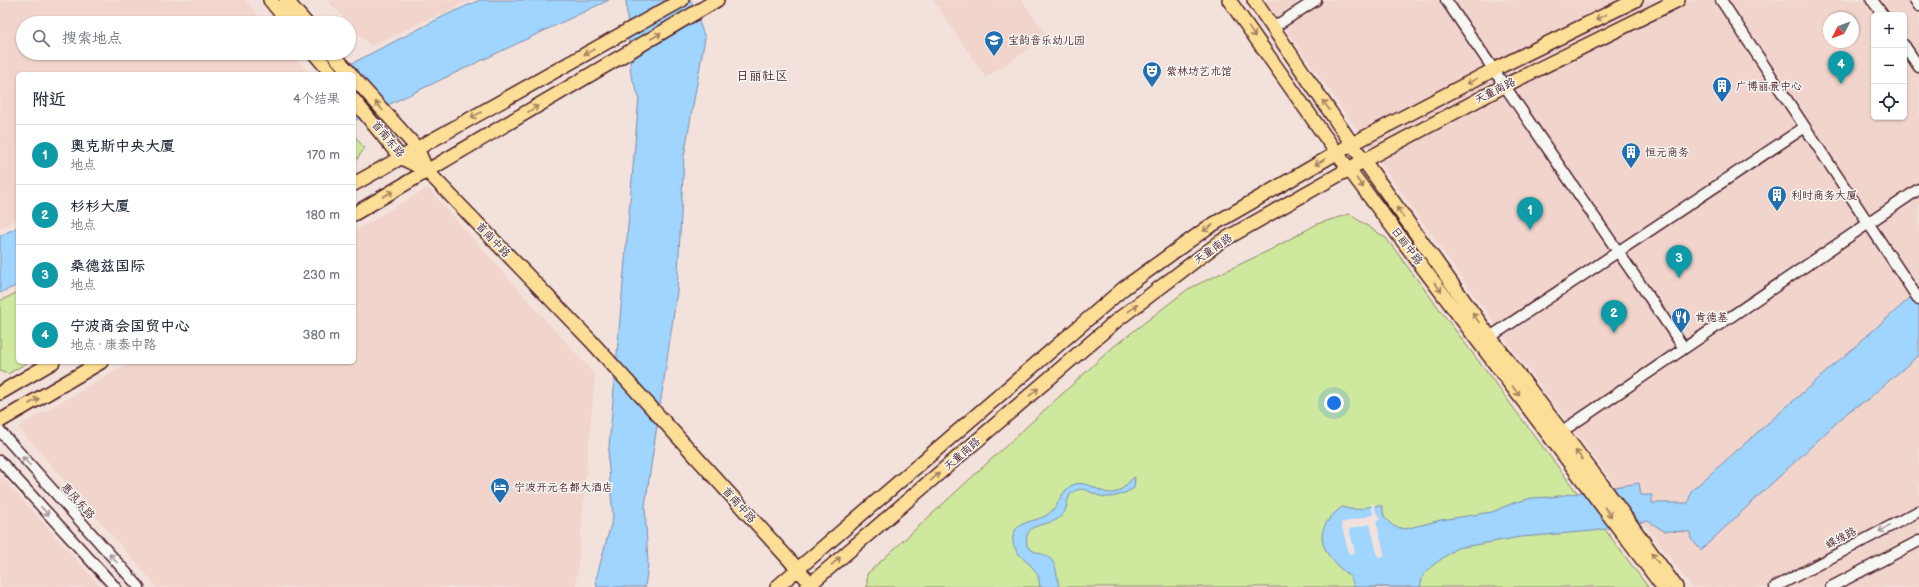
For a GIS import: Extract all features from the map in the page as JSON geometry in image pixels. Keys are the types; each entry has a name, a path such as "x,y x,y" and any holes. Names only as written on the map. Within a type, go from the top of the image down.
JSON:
{"main road":[{"path":"270,0 283,16"},
{"path":"286,0 300,16"},
{"path":"356,183 682,0"},
{"path":"356,213 718,0"},
{"name":"日丽中路","path":"1229,0 1336,152 1590,488 1630,533"},
{"name":"日丽中路","path":"1254,0 1352,144 1490,337 1603,486 1630,533"},
{"name":"天童南路","path":"777,587 1124,288 1207,228 1336,152 1493,70 1636,0"},
{"name":"天童南路","path":"810,586 1116,321 1220,242 1349,169 1504,86 1678,0"},
{"path":"320,60 330,72"},
{"path":"338,60 349,72"},
{"name":"首南中路","path":"356,80 417,148 427,171 591,341 797,569 810,586"},
{"name":"首南东路","path":"356,102 400,157 427,171"},
{"path":"0,394 50,364"},
{"path":"0,421 97,364"},
{"path":"1630,533 1663,587"},
{"path":"1630,533 1676,587"}],"street":[{"path":"1274,28 1316,0"},
{"path":"1446,0 1684,348"},
{"path":"1721,0 1919,300"},
{"path":"1872,0 1880,12"},
{"path":"1915,0 1919,6"},
{"path":"1905,48 1919,67"},
{"path":"1490,337 1805,127"},
{"path":"1561,432 1919,189"},
{"name":"惠风东路","path":"0,432 139,587"},
{"path":"0,461 116,587"},
{"name":"蝶缘路","path":"1775,587 1919,511"},
{"path":"1831,587 1919,541"}],"shaded area":[{"path":"0,0 245,0 259,16 16,16 16,60 297,60 306,70 306,72 16,72 16,220 0,228"},
{"path":"327,0 471,0 370,46 356,31 356,16 342,16"},
{"name":"宝韵音乐幼儿园","path":"933,0 1022,0 1047,36 986,78"},
{"path":"1265,0 1919,0 1919,587 1692,587 1514,351"},
{"path":"428,188 595,375 576,587 157,587 18,427 127,364 356,364 356,230"},
{"path":"0,475 101,587 0,587"}],"green space":[{"path":"356,138 364,148 356,161"},
{"path":"1349,214 1386,238 1648,587 867,587 867,574 1113,347 1188,289 1270,250 1317,224"},
{"path":"16,293 16,364 25,364 8,374 0,371 0,301"}],"water":[{"path":"480,0 609,0 356,120 356,72 335,72 446,15"},
{"path":"626,0 691,0 705,38 684,156 677,292 645,506 648,565 645,587 597,587 596,579 613,517 608,459 639,97 631,75"},
{"path":"16,228 16,286 0,293 0,236"},
{"path":"1919,290 1919,355 1868,399 1848,412 1701,550 1691,539 1690,532 1664,531 1648,521 1593,531 1521,537 1457,548 1433,565 1423,576 1420,587 1354,587 1351,579 1334,562 1324,545 1322,538 1323,530 1327,522 1342,507 1354,510 1371,506 1382,506 1384,516 1393,526 1405,529 1441,520 1492,512 1513,503 1532,498 1552,497 1639,483 1641,495 1652,495 1652,503 1688,503 1691,491"},
{"path":"1135,477 1134,488 1116,496 1099,496 1083,489 1074,491 1068,498 1063,515 1055,521 1032,528 1027,537 1027,546 1033,551 1049,557 1052,560 1057,573 1059,587 1040,587 1036,572 1021,556 1013,543 1013,537 1018,527 1022,524 1047,515 1052,511 1063,493 1070,486 1081,483 1108,493 1113,493 1121,490"}],"pier":[{"path":"1371,504 1374,504 1376,514 1379,514 1380,520 1376,521 1385,556 1378,557 1370,524 1349,529 1355,553 1349,554 1341,523 1373,515"}],"place":[{"name":"宝韵音乐幼儿园","path":"994,57"},
{"name":"宁波商会国贸中心","path":"1841,84"},
{"name":"紫林坊艺术馆","path":"1152,88"},
{"name":"广博丽景中心","path":"1722,103"},
{"name":"恒元商务","path":"1631,169"},
{"name":"利时商务大厦","path":"1777,212"},
{"name":"奥克斯中央大厦","path":"1530,230"},
{"name":"桑德兹国际","path":"1679,278"},
{"name":"杉杉大厦","path":"1614,333"},
{"name":"肯德基","path":"1681,334"},
{"name":"宁波开元名都大酒店","path":"500,504"}],"district":[{"name":"日丽社区","path":"762,76"}]}
